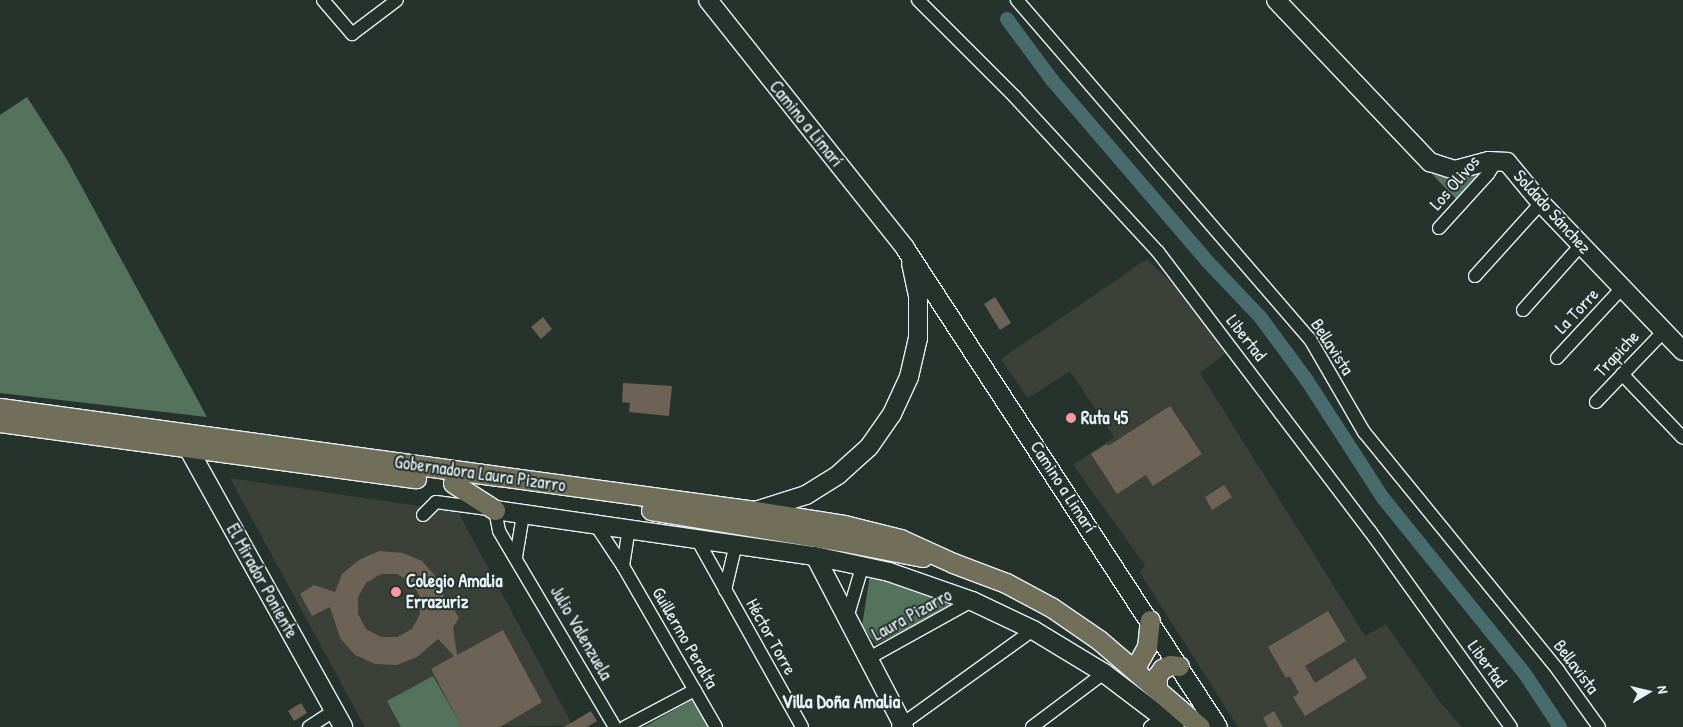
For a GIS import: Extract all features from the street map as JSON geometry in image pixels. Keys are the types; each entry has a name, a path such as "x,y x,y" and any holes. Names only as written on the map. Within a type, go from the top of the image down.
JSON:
{"main road":[{"name":"Gobernadora Laura Pizarro","path":"0,408 453,483 679,514 840,541 953,563"},
{"name":"Gobernadora Laura Pizarro","path":"0,422 187,440 755,511 844,524 900,539 953,563 1006,583 1052,607 1099,640 1200,727"},
{"path":"453,483 496,510"},
{"path":"679,514 755,511"},
{"path":"1134,670 1147,647 1150,620"},
{"path":"1156,688 1157,676 1162,669 1170,665 1179,666"}],"street":[{"path":"326,1 352,34 397,0"},
{"name":"Camino a Limarí","path":"708,0 905,248 947,309 1218,727"},
{"name":"Libertad","path":"918,0 1021,103 1158,252 1370,531 1511,727"},
{"name":"Bellavista","path":"1017,0 1310,339 1364,432 1558,670 1599,727"},
{"name":"Soldado Sánchez","path":"1276,0 1430,162 1455,170 1497,160 1507,162 1541,203 1683,351"},
{"name":"Los Olivos","path":"1439,228 1488,174 1497,160"},
{"path":"1475,276 1541,203"},
{"path":"1523,310 1581,245"},
{"name":"Camino a Limarí","path":"755,511 787,502 823,485 850,466 869,447 892,414 909,377 917,344 920,318 916,280 905,248"},
{"name":"La Torre","path":"1557,358 1622,288"},
{"path":"920,318 947,309"},
{"name":"Trapiche","path":"1596,402 1664,331"},
{"path":"1622,374 1683,438"},
{"name":"El Mirador Poniente","path":"187,440 343,727"},
{"name":"Gobernadora Laura Pizarro","path":"423,515 436,502 736,544 863,564 916,580 972,601 1033,630 1104,673 1163,724"},
{"name":"Julio Valenzuela","path":"496,510 499,531 615,727"},
{"path":"516,557 523,515"},
{"name":"Guillermo Peralta","path":"595,524 623,566 716,727"},
{"path":"623,566 629,529"},
{"name":"Héctor Torre","path":"697,539 802,727"},
{"name":"Héctor Torre","path":"725,590 736,544"},
{"path":"815,556 869,658 902,726 1033,630"},
{"path":"847,618 863,564"},
{"name":"Laura Pizarro","path":"869,658 972,601"},
{"path":"1032,727 1104,673"},
{"path":"625,727 696,690"},
{"path":"309,727 334,711"}],"shaded area":[{"path":"1147,259 1194,305 1229,350 1200,373 1365,636 1386,624 1439,701 1462,727 1238,727 1140,573 1145,565 1073,465 1114,437 1070,371 1028,398 1001,359"},
{"name":"Colegio Amalia Errazuriz","path":"230,478 458,512 573,726 365,727"}],"green space":[{"path":"27,97 66,158 207,417 0,393 0,115"},
{"path":"1485,171 1457,200 1430,172 1457,180"},
{"path":"870,575 960,604 876,644 862,626"},
{"path":"433,676 462,727 401,727 387,701"},
{"path":"693,699 708,727 644,727"}],"building":[{"path":"995,297 1011,323 1000,330 984,304"},
{"path":"543,317 552,329 541,339 531,327"},
{"path":"623,383 672,386 669,416 629,412 630,403 622,402"},
{"path":"1170,406 1202,454 1153,486 1146,475 1117,494 1091,454 1107,444 1108,446"},
{"path":"1224,485 1232,497 1212,510 1205,497"},
{"path":"379,551 403,553 422,561 437,578 448,607 452,606 459,618 453,627 457,655 503,630 542,702 500,727 462,727 431,669 454,656 438,639 417,657 397,665 375,664 355,655 340,638 330,607 312,616 300,594 314,585 335,592 342,574 359,560","holes":["381,574 397,574 412,583 420,597 420,614 412,629 397,637 381,637 366,629 358,614 358,597 366,583"]},
{"path":"1328,611 1346,641 1305,666 1315,683 1355,658 1367,678 1305,716 1293,697 1299,693 1290,676 1286,678 1268,647"},
{"path":"301,703 307,713 294,721 288,711"},
{"path":"591,711 597,721 587,727 564,727"},
{"path":"1274,711 1283,727 1268,727 1263,718"}],"waterway":[{"path":"1007,19 1052,80 1207,261 1261,318 1306,379 1383,498 1525,674 1560,727"}],"place":[{"name":"Ruta 45","path":"1071,418"},
{"name":"Colegio Amalia Errazuriz","path":"396,592"}],"district":[{"name":"Villa Doña Amalia","path":"841,702"}]}
